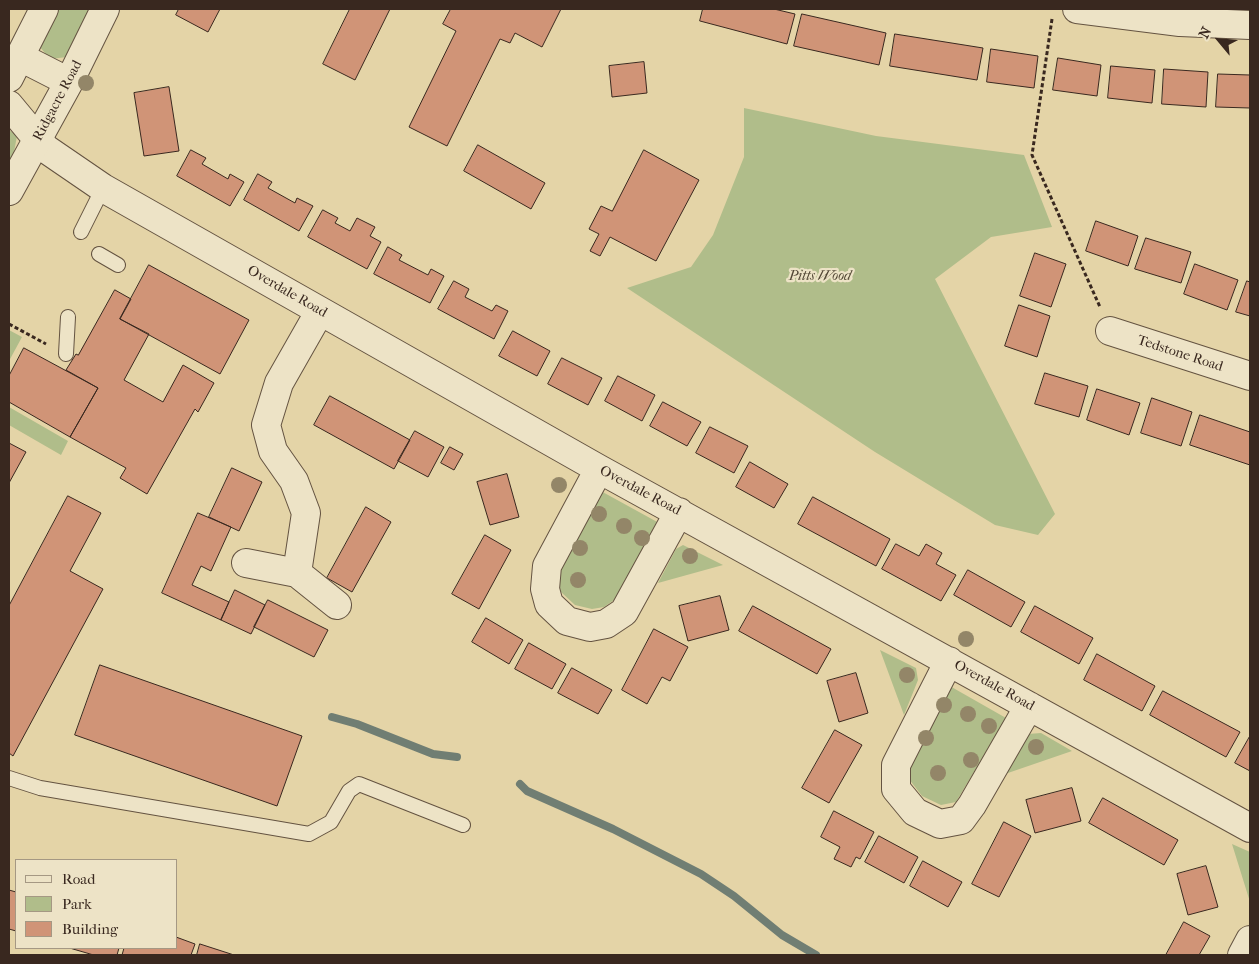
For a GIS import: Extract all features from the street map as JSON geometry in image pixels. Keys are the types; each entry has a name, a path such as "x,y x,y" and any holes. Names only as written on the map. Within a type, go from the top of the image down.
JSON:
{"street":[{"path":"44,9 12,62 69,82"},
{"name":"Ridgacre Road","path":"9,192 69,82 105,9"},
{"path":"1077,9 1180,22 1250,25"},
{"name":"Overdale Road","path":"9,105 46,149 103,188 599,468 1250,828"},
{"path":"297,573 306,513 294,481 273,451 266,425 279,383 320,311"},
{"name":"Tedstone Road","path":"1110,331 1250,376"},
{"path":"599,468 547,566 544,589 549,604 567,621 590,627 606,624 624,612 679,512"},
{"path":"246,563 297,573 337,605"},
{"path":"949,661 896,765 896,789 915,812 940,824 961,820 972,805 1029,706"},
{"path":"1242,955 1250,940"}],"lane":[{"path":"81,232 103,188"},
{"path":"99,254 118,266"},
{"path":"66,354 68,317"},
{"path":"9,778 40,788 309,834 331,822 349,790 360,784 463,825"}],"path":[{"path":"1052,18 1032,155 1110,331"},
{"path":"9,324 66,354"}],"green space":[{"path":"57,9 90,9 67,57 50,59 39,46"},
{"name":"Pitts Wood","path":"744,108 876,136 1024,155 1052,227 991,237 935,279 1055,514 1038,535 995,525 875,452 627,288 691,267 713,235 744,157"},
{"path":"9,130 17,136 14,152 9,161"},
{"path":"9,330 22,337 9,361"},
{"path":"9,407 68,441 61,455 9,425"},
{"path":"599,490 659,523 617,598 604,607 592,609 575,605 561,592 558,581 559,563"},
{"path":"683,545 723,565 658,583 676,549"},
{"path":"880,650 916,668 918,680 904,715"},
{"path":"948,685 1006,718 956,802 941,805 922,796 909,779 909,761"},
{"path":"1041,733 1072,751 1005,774 1028,734"},
{"path":"1232,844 1250,852 1250,902"}],"building":[{"path":"179,9 220,9 208,32 176,15"},
{"path":"350,9 390,9 355,80 323,64"},
{"path":"451,9 561,9 542,47 515,33 510,43 500,39 447,146 409,127 456,31 443,24"},
{"path":"703,9 774,9 795,14 787,44 700,21"},
{"path":"802,14 886,33 879,65 794,46"},
{"path":"895,34 983,48 977,80 890,66"},
{"path":"991,49 1038,56 1034,88 987,82"},
{"path":"1058,58 1101,65 1097,96 1053,90"},
{"path":"644,62 647,93 612,97 609,66"},
{"path":"1111,66 1155,70 1152,103 1108,98"},
{"path":"1164,69 1208,72 1206,107 1162,104"},
{"path":"1218,74 1250,75 1250,108 1216,107"},
{"path":"169,87 179,151 144,156 134,93"},
{"path":"478,145 545,183 531,209 464,171"},
{"path":"191,150 206,158 202,164 228,179 230,174 244,182 230,206 177,176"},
{"path":"644,150 699,180 656,261 610,237 600,256 590,251 599,234 589,229 601,206 612,211"},
{"path":"258,174 272,182 268,188 295,203 297,198 313,206 299,231 244,200"},
{"path":"323,210 338,218 335,223 350,231 357,218 375,227 370,236 381,242 367,269 308,237"},
{"path":"1096,221 1138,236 1128,266 1086,251"},
{"path":"1146,238 1191,252 1181,283 1135,269"},
{"path":"388,247 402,255 399,260 428,275 431,269 444,276 430,303 374,274"},
{"path":"1035,253 1066,264 1051,307 1020,296"},
{"path":"1195,264 1238,280 1227,310 1184,294"},
{"path":"149,265 249,320 220,374 120,319"},
{"path":"454,281 469,289 465,297 492,311 496,305 508,311 494,339 438,309"},
{"path":"1247,281 1250,282 1250,316 1236,312"},
{"path":"115,290 131,299 120,319 149,334 124,380 163,402 183,365 214,383 198,412 195,409 147,494 120,478 126,468 70,437 98,388 66,370 76,354 78,355"},
{"path":"1019,305 1050,316 1037,357 1005,346"},
{"path":"513,331 550,351 537,376 499,356"},
{"path":"24,348 98,388 70,437 9,402 9,376"},
{"path":"562,358 602,378 588,405 548,384"},
{"path":"1045,373 1088,386 1079,417 1035,404"},
{"path":"618,376 655,395 642,421 605,401"},
{"path":"1097,389 1140,403 1129,435 1087,420"},
{"path":"330,396 410,440 394,469 314,425"},
{"path":"1152,398 1192,412 1181,446 1141,433"},
{"path":"663,402 701,422 687,446 650,426"},
{"path":"1200,415 1250,432 1250,465 1190,445"},
{"path":"710,427 748,446 734,473 696,453"},
{"path":"415,431 444,447 428,477 398,461"},
{"path":"9,443 26,452 9,483"},
{"path":"450,447 463,454 454,470 441,463"},
{"path":"750,462 788,484 774,508 736,487"},
{"path":"232,468 262,482 239,531 209,517"},
{"path":"507,474 519,517 490,525 477,482"},
{"path":"68,496 101,513 70,571 103,589 13,756 9,753 9,606"},
{"path":"813,497 890,539 876,566 798,524"},
{"path":"366,507 391,522 352,592 327,578"},
{"path":"198,513 231,527 211,571 201,566 192,585 229,602 221,620 162,593"},
{"path":"485,535 511,550 479,609 452,594"},
{"path":"896,544 919,556 926,544 942,553 936,564 956,575 941,601 882,569"},
{"path":"968,570 1025,602 1011,627 954,595"},
{"path":"235,590 265,605 251,634 221,620"},
{"path":"720,596 729,630 688,641 679,606"},
{"path":"268,600 328,630 314,657 254,627"},
{"path":"753,606 831,649 817,674 739,631"},
{"path":"1035,606 1093,638 1079,664 1021,632"},
{"path":"486,618 523,640 509,664 472,642"},
{"path":"654,629 688,647 670,681 662,677 647,704 622,690"},
{"path":"529,643 566,664 552,689 515,669"},
{"path":"1097,654 1155,686 1142,711 1084,680"},
{"path":"100,665 302,736 277,806 75,735"},
{"path":"572,668 612,690 598,714 558,693"},
{"path":"856,673 868,713 839,722 827,681"},
{"path":"1163,691 1240,732 1226,757 1150,715"},
{"path":"835,730 862,745 829,803 802,788"},
{"path":"1250,736 1250,771 1235,763"},
{"path":"1072,788 1081,821 1035,833 1026,800"},
{"path":"1103,798 1178,840 1164,865 1089,823"},
{"path":"834,811 874,832 860,859 856,857 851,867 834,859 840,847 821,837"},
{"path":"1004,822 1031,836 999,897 972,884"},
{"path":"879,836 918,857 904,883 865,862"},
{"path":"923,861 962,882 948,907 910,886"},
{"path":"1206,866 1218,907 1188,915 1177,874"},
{"path":"9,890 15,892 15,931 9,929"},
{"path":"1184,922 1210,936 1199,955 1166,955"},
{"path":"178,938 195,944 191,955 122,955 124,949 178,949"},
{"path":"200,944 234,955 197,955"},
{"path":"73,949 119,949 117,955 94,955"}],"waterway":[{"path":"332,717 357,724 433,754 457,757"},
{"path":"520,784 527,791 613,829 701,874 734,896 782,935 816,955"}]}
